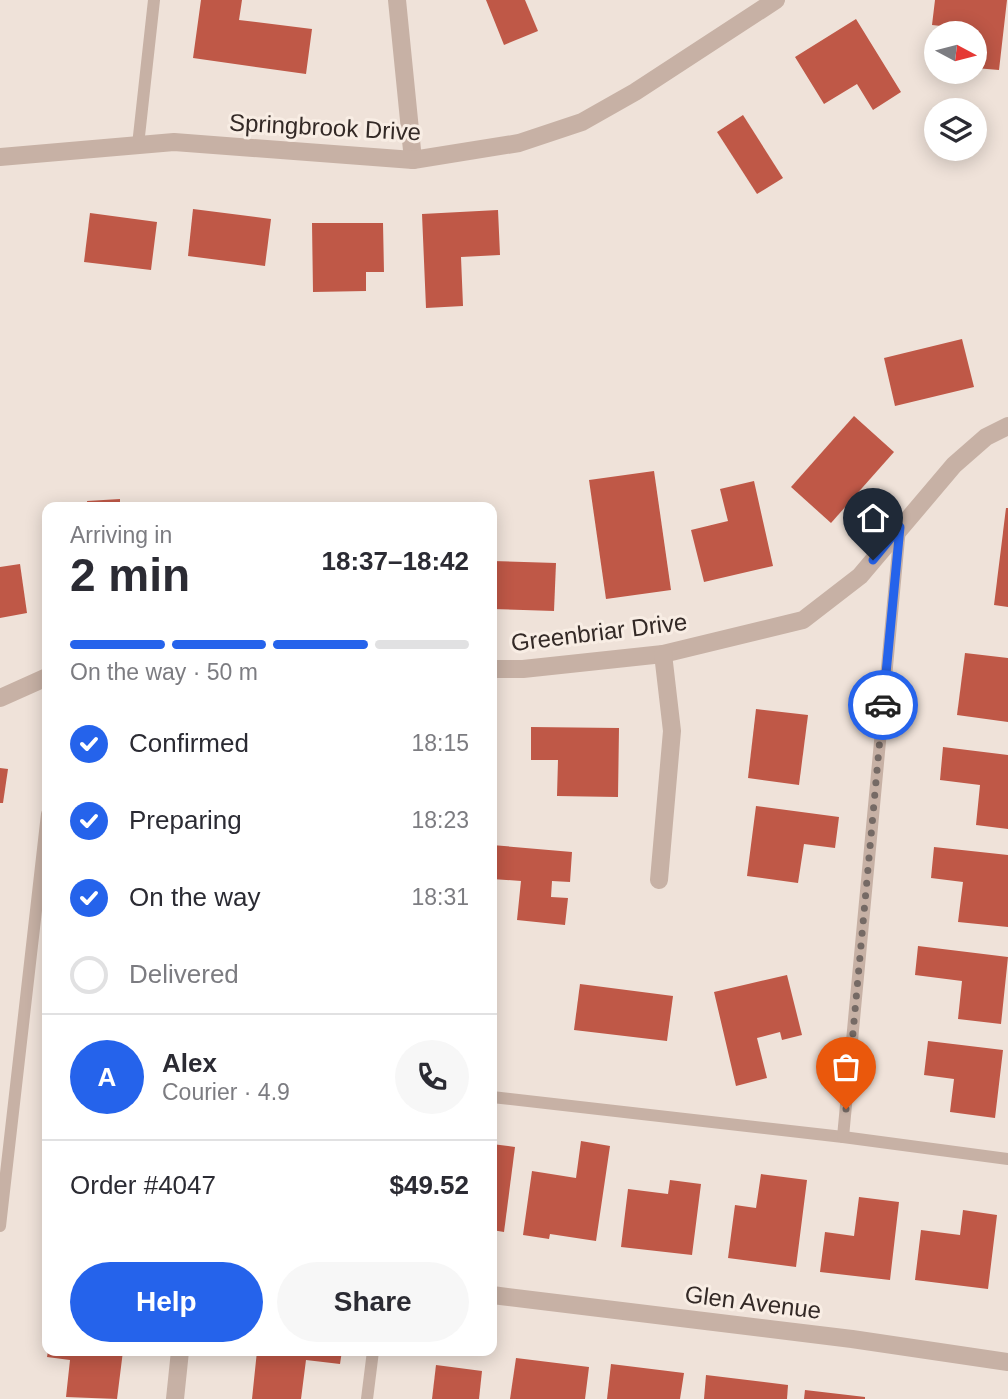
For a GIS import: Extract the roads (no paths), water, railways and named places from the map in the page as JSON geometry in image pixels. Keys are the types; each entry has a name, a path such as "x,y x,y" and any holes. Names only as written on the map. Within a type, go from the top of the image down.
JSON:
{"street":[{"path":"397,0 413,160"},
{"name":"Springbrook Drive","path":"0,157 174,142 413,160 519,143 582,122 635,92 776,0"},
{"name":"Greenbriar Drive","path":"497,669 663,654 803,620 860,576 954,465 986,437 1008,426"},
{"path":"659,880 672,731 663,654"},
{"path":"0,698 42,679"},
{"name":"Glen Avenue","path":"497,1296 852,1339 1008,1362"},
{"path":"175,1399 179,1356"}],"lane":[{"path":"138,145 154,0"},
{"path":"843,1137 900,527"},
{"path":"0,1226 42,858"},
{"path":"497,1098 843,1137 1008,1159"},
{"path":"367,1399 372,1356"}]}
